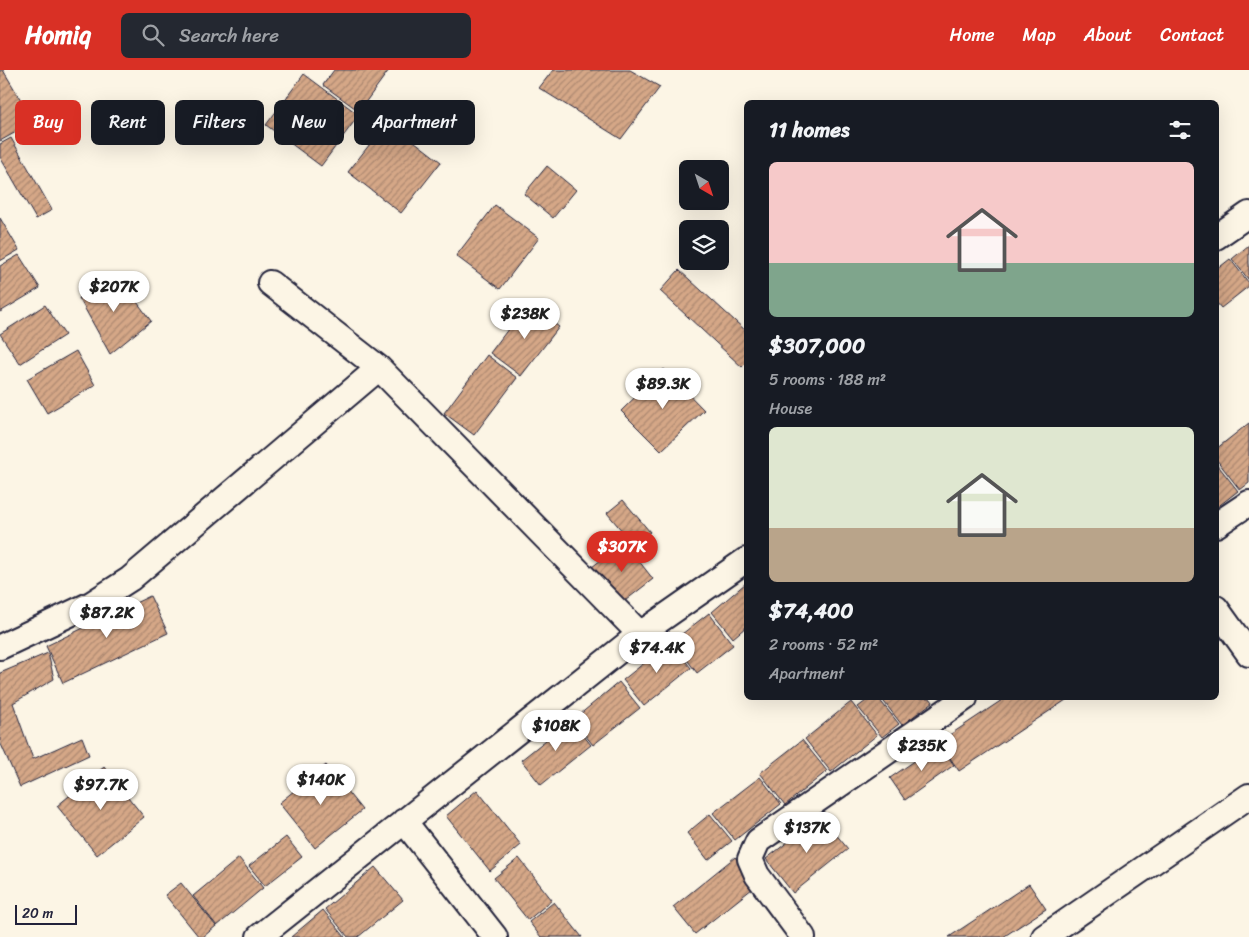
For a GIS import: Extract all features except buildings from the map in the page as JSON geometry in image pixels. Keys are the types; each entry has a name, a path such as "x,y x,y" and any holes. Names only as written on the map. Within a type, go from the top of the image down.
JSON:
{"street":[{"path":"1219,235 1249,214"},
{"path":"270,283 378,368 640,634"},
{"path":"0,647 91,604 130,579 378,368"},
{"path":"1219,523 1249,502"},
{"path":"260,937 640,634 744,561"},
{"path":"1219,612 1249,654"},
{"path":"803,937 757,875 750,859 758,841 963,700"},
{"path":"1044,937 1249,796"},
{"path":"404,821 495,937"}]}
